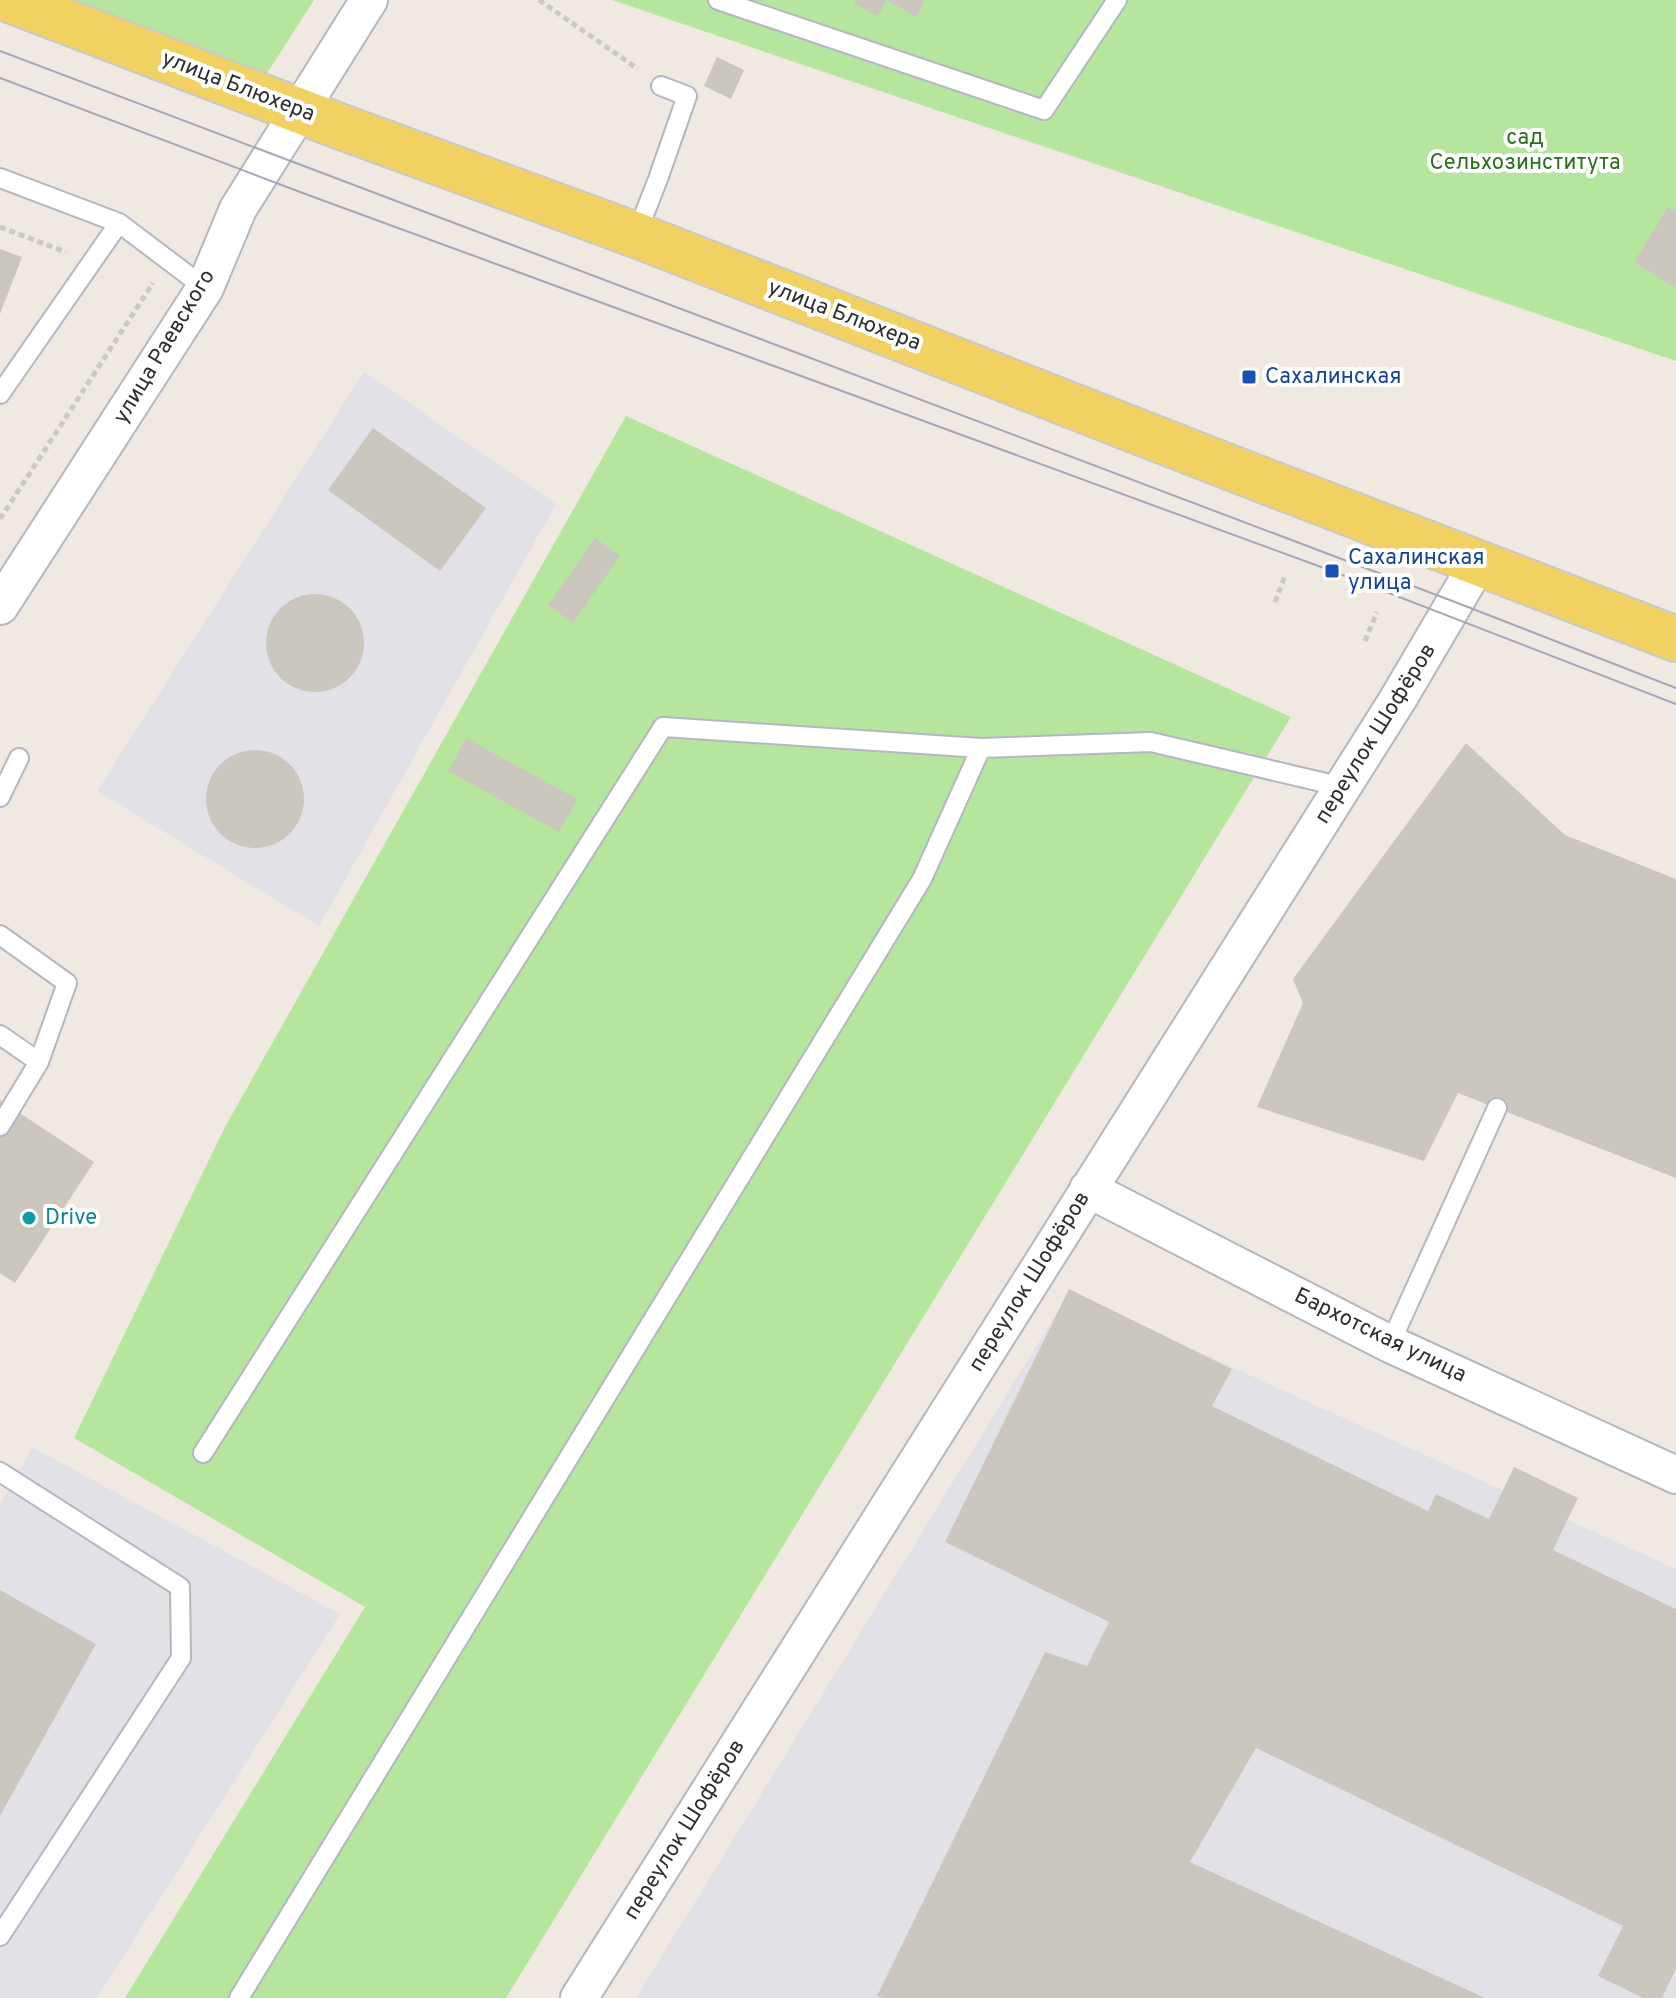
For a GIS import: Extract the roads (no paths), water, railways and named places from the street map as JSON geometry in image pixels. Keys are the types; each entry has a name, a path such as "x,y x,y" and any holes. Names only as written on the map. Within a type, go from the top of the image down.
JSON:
{"main road":[{"name":"улица Блюхера","path":"10,0 636,235 1676,639"}],"street":[{"name":"улица Раевского","path":"3,597 205,288 238,209 369,0"},
{"name":"переулок Шофёров","path":"579,1998 1343,787 1437,636 1478,563"},
{"name":"Бархотская улица","path":"1088,1189 1390,1344 1676,1475"}],"lane":[{"path":"718,0 1044,110 1117,0"},
{"path":"636,235 687,96 661,86"},
{"path":"0,178 119,223 205,288"},
{"path":"0,394 119,223"},
{"path":"203,1453 663,727 981,748 1151,742 1343,787"},
{"path":"239,1998 922,879 981,748"},
{"path":"0,797 19,758"},
{"path":"0,935 67,983 39,1062 0,1126"},
{"path":"0,1035 39,1062"},
{"path":"1390,1344 1497,1108"},
{"path":"0,1936 181,1658 180,1587 7,1477"}],"tram line":[{"path":"0,51 1676,688"},
{"path":"0,78 300,192 1332,571 1676,704"}],"place":[{"name":"Сахалинская","path":"1249,377"},
{"name":"Сахалинская улица","path":"1332,571"},
{"name":"Drive","path":"29,1218"}],"park label":[{"name":"сад Сельхозинститута","path":"1525,150"}]}
